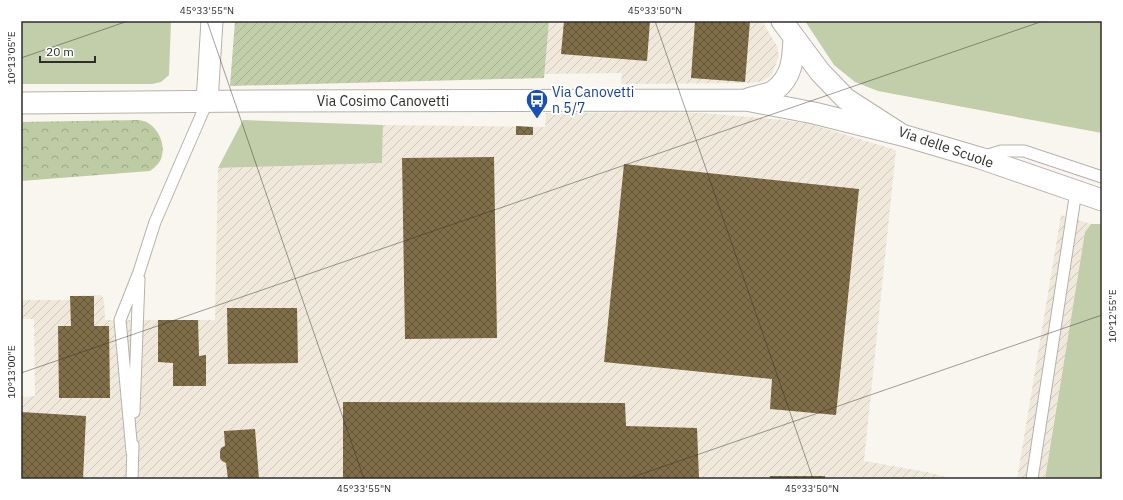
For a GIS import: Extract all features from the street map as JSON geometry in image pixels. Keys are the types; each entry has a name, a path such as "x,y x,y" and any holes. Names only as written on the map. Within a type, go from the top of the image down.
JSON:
{"street":[{"name":"Via delle Scuole","path":"782,21 820,72 846,99 902,135 980,158 1102,200"},
{"path":"207,102 209,24"},
{"name":"Via Cosimo Canovetti","path":"746,100 775,90 788,76 793,58 794,38"},
{"name":"Via Cosimo Canovetti","path":"21,103 746,100 814,113 902,135"}],"lane":[{"path":"132,452 120,320 139,272 155,222 207,102"},
{"path":"980,158 1001,151 1024,151 1102,177"},
{"path":"1032,479 1076,191"},
{"path":"132,479 139,272"}],"shaded area":[{"path":"549,21 762,21 777,46 779,56 771,76 763,81 753,83 621,84 622,73 544,74"},
{"path":"546,113 703,113 784,120 810,124 896,150 864,461 927,472 953,479 21,479 21,397 35,396 34,319 21,319 21,300 70,300 70,296 101,295 104,301 105,320 215,320 218,168 382,163 383,125 545,127"},
{"path":"1061,215 1091,224 1085,232 1045,479 1017,479"}],"green space":[{"path":"21,21 171,21 169,75 161,82 152,84 21,84"},
{"path":"235,21 549,21 544,78 230,86"},
{"path":"805,21 1102,21 1102,133 878,91 855,82 834,65"},
{"path":"139,120 152,126 159,134 161,139 163,149 161,159 150,171 21,181 21,122"},
{"path":"243,120 383,125 382,163 218,168"},
{"path":"1091,224 1102,224 1102,479 1045,479 1085,232"}],"building":[{"path":"564,21 650,21 647,61 561,54"},
{"path":"695,21 750,21 745,82 691,78"},
{"path":"516,126 533,127 533,135 516,135"},
{"path":"494,157 497,338 405,339 402,158"},
{"path":"624,164 859,189 836,415 770,409 772,379 604,362"},
{"path":"70,296 94,296 94,326 109,326 110,398 59,398 58,326 71,326"},
{"path":"227,308 297,308 298,363 228,364"},
{"path":"158,320 198,320 199,356 206,355 206,386 173,386 173,363 158,362"},
{"path":"343,402 625,403 626,426 697,428 699,478 343,479"},
{"path":"21,412 86,416 83,479 21,479"},
{"path":"255,429 259,479 228,479 226,463 220,458 221,448 225,446 224,431"},
{"path":"770,476 825,476 825,479 769,479"}],"place":[{"name":"Via Canovetti n 5/7","path":"537,120"}]}
